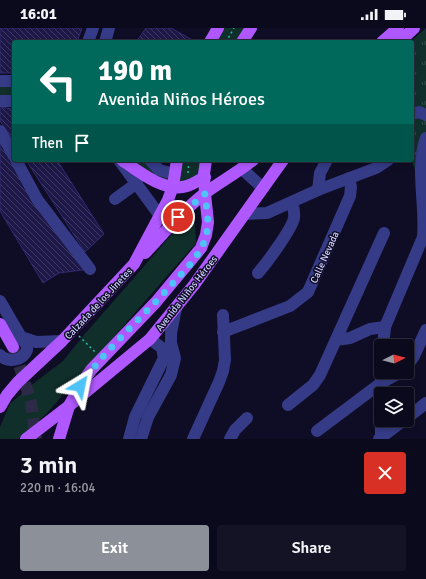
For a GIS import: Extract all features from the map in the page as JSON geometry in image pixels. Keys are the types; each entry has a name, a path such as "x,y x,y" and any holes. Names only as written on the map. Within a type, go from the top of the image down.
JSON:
{"main road":[{"path":"212,40 218,28"},
{"path":"243,40 250,28"},
{"path":"384,40 398,28"},
{"path":"401,40 414,28"},
{"path":"123,162 163,184 173,186 186,186 204,177"},
{"name":"Calzada de los Jinetes","path":"0,407 7,395 18,382 62,341 134,264 168,200 173,186 177,162"},
{"path":"59,439 69,406 91,370 156,302 182,273 201,248 206,235 208,222 204,177 206,162"},
{"path":"134,264 178,217 205,194 251,162"},
{"name":"Avenida Niños Héroes","path":"69,406 150,339 194,285 282,162"},
{"path":"0,324 13,347"},
{"path":"26,439 69,406"}],"street":[{"path":"89,40 93,28"},
{"path":"106,40 110,28"},
{"path":"0,81 12,81"},
{"path":"0,101 12,102"},
{"path":"414,113 419,112 426,115"},
{"path":"0,131 12,152"},
{"path":"384,339 385,327 423,237 424,216 421,154 426,138"},
{"path":"17,162 37,199 90,269"},
{"path":"121,162 160,216"},
{"path":"152,162 159,170 175,174"},
{"path":"318,190 320,173 326,162"},
{"path":"248,209 267,213 318,190 376,168 385,162"},
{"path":"242,169 263,188"},
{"name":"Calle Nevada","path":"223,332 290,306 308,292 350,196 351,187 349,178"},
{"path":"114,199 137,183"},
{"path":"258,273 272,256 292,222 294,213 286,204"},
{"path":"288,404 314,385 317,381 384,234"},
{"path":"0,301 27,346 27,350 22,357 14,360 3,358 0,355"},
{"path":"129,439 135,417 163,363 176,308"},
{"path":"193,439 223,371 225,360 223,316"},
{"path":"336,340 350,338 370,329 385,327"},
{"path":"414,356 426,330"},
{"path":"21,337 36,342 62,341"},
{"path":"141,439 148,417 171,375 175,358 167,346 150,339"},
{"path":"380,379 380,438"},
{"path":"317,431 380,383 388,379"},
{"path":"414,412 426,403"},
{"path":"230,439 235,430 247,418"},
{"path":"380,438 395,427"}],"path":[{"path":"227,40 234,28"},
{"path":"188,174 189,162"},
{"path":"75,333 97,354"}],"green space":[{"path":"220,28 250,28 241,40 212,40"},
{"path":"426,28 426,196 412,162 414,162 414,40 412,40"},
{"path":"0,82 12,82 12,101 0,100"},
{"path":"126,162 153,162 174,174 172,185"},
{"path":"178,162 205,162 203,177 180,185"},
{"path":"194,209 196,243 47,413 18,439 0,439 0,427 10,404 29,387 63,361"}],"building":[{"path":"0,28 82,28 78,40 12,40 12,73 0,73"},
{"path":"146,28 171,28 192,40 137,40"},
{"path":"0,107 12,109 12,139 0,121"},
{"path":"0,137 12,155 12,162 17,162 90,269 59,273 43,283 0,211"},
{"path":"27,162 58,162 104,234 85,252"}],"tunnel":[{"path":"14,349 31,402 36,439"}],"route":[{"path":"80,386 91,370 156,302 182,273 201,248 206,235 208,222 205,194 178,217"}]}
